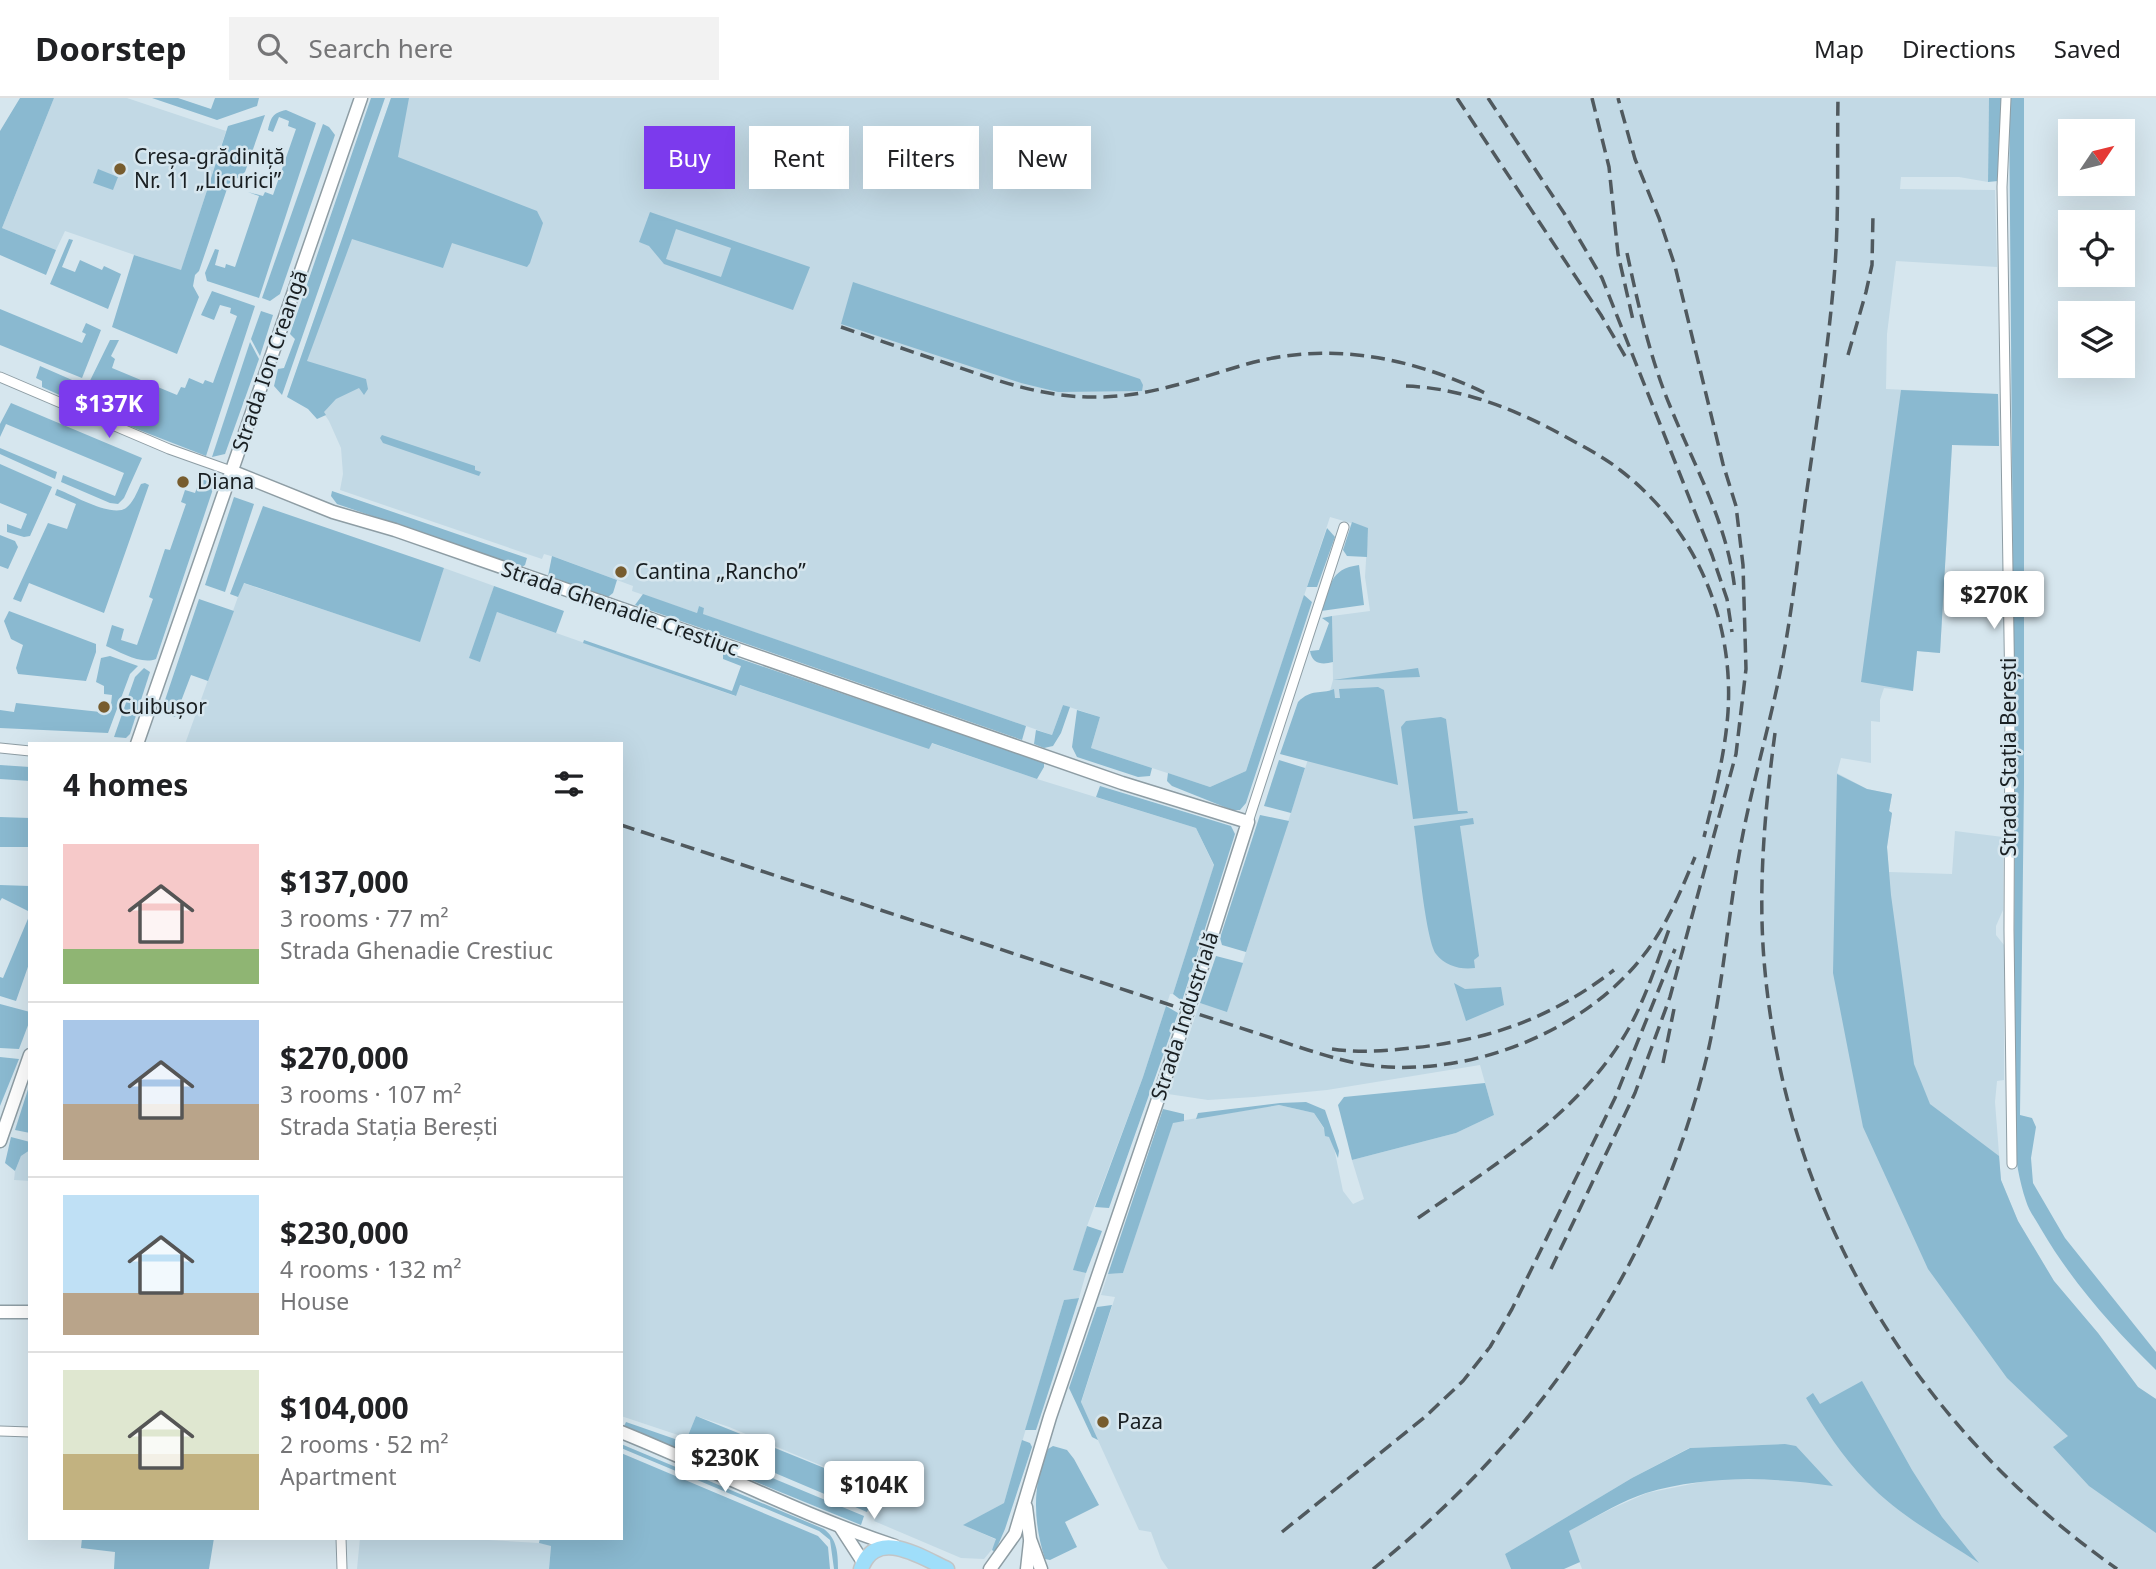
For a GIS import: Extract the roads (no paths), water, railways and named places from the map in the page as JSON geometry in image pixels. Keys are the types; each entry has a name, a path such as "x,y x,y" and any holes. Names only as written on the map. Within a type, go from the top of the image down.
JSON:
{"main road":[{"path":"862,1566 875,1551 896,1546 947,1569"}],"street":[{"name":"Strada Ion Creangă","path":"138,742 361,98"},
{"name":"Strada Stația Berești","path":"2006,98 2002,187 2009,659 2012,1164"},
{"name":"Strada Ghenadie Crestiuc","path":"0,377 169,449 333,512 395,530 1122,783 1248,822"},
{"name":"Strada Industrială","path":"990,1569 1015,1534 1026,1503 1050,1416 1188,1011 1344,527"},
{"path":"0,748 28,751"},
{"path":"0,1141 28,1061"},
{"path":"0,1311 28,1312"},
{"path":"0,1431 28,1432"},
{"path":"623,1433 693,1461 841,1528 896,1546"},
{"name":"Strada Industrială","path":"1026,1503 1030,1539 1027,1569"},
{"path":"841,1528 862,1566"},
{"name":"Strada Industrială","path":"1030,1539 1041,1569"},
{"path":"341,1540 342,1569"}],"railway":[{"path":"1457,98 1601,315 1625,356"},
{"path":"1488,98 1564,213 1602,278 1712,555 1727,599 1732,632"},
{"path":"1592,98 1609,167 1618,254 1633,320"},
{"path":"1551,1269 1635,1093 1670,997 1736,754 1746,669 1743,565 1736,506 1723,464 1675,266 1635,159 1618,98"},
{"path":"1373,1569 1433,1517 1489,1462 1539,1403 1584,1341 1623,1275 1657,1206 1685,1133 1713,1027 1740,848 1778,682 1792,604 1822,385 1835,266 1838,98"},
{"path":"1848,355 1872,265 1873,214"},
{"path":"1627,253 1656,369 1718,519 1735,591"},
{"path":"841,327 1004,382 1038,391 1074,396 1112,396 1152,391 1247,364 1308,354 1369,356 1398,362 1457,380 1485,393"},
{"path":"1406,386 1448,391 1489,402 1547,427 1594,452 1646,493 1689,547 1716,610 1728,677 1724,744 1704,837"},
{"path":"1775,733 1764,846 1764,960 1777,1052 1799,1140 1831,1224 1872,1304 1921,1379 1979,1449 2044,1512 2117,1569"},
{"path":"623,826 1308,1050 1376,1066 1450,1064 1487,1056 1558,1027 1590,1007 1618,983 1651,945 1672,908 1695,857"},
{"path":"1418,1218 1535,1135 1587,1086 1629,1028 1647,990 1671,924"},
{"path":"1282,1532 1425,1417 1463,1381 1490,1347 1512,1309 1615,1098 1675,949"},
{"path":"1332,1049 1402,1049 1467,1039 1493,1032 1543,1014 1591,987 1614,970"},
{"path":"1663,1063 1674,1009"}],"place":[{"name":"Creșa-grădiniță Nr. 11 „Licurici”","path":"120,169"},
{"name":"Diana","path":"183,482"},
{"name":"Cantina „Rancho”","path":"621,572"},
{"name":"Cuibușor","path":"104,707"},
{"name":"Paza","path":"1103,1422"}]}
